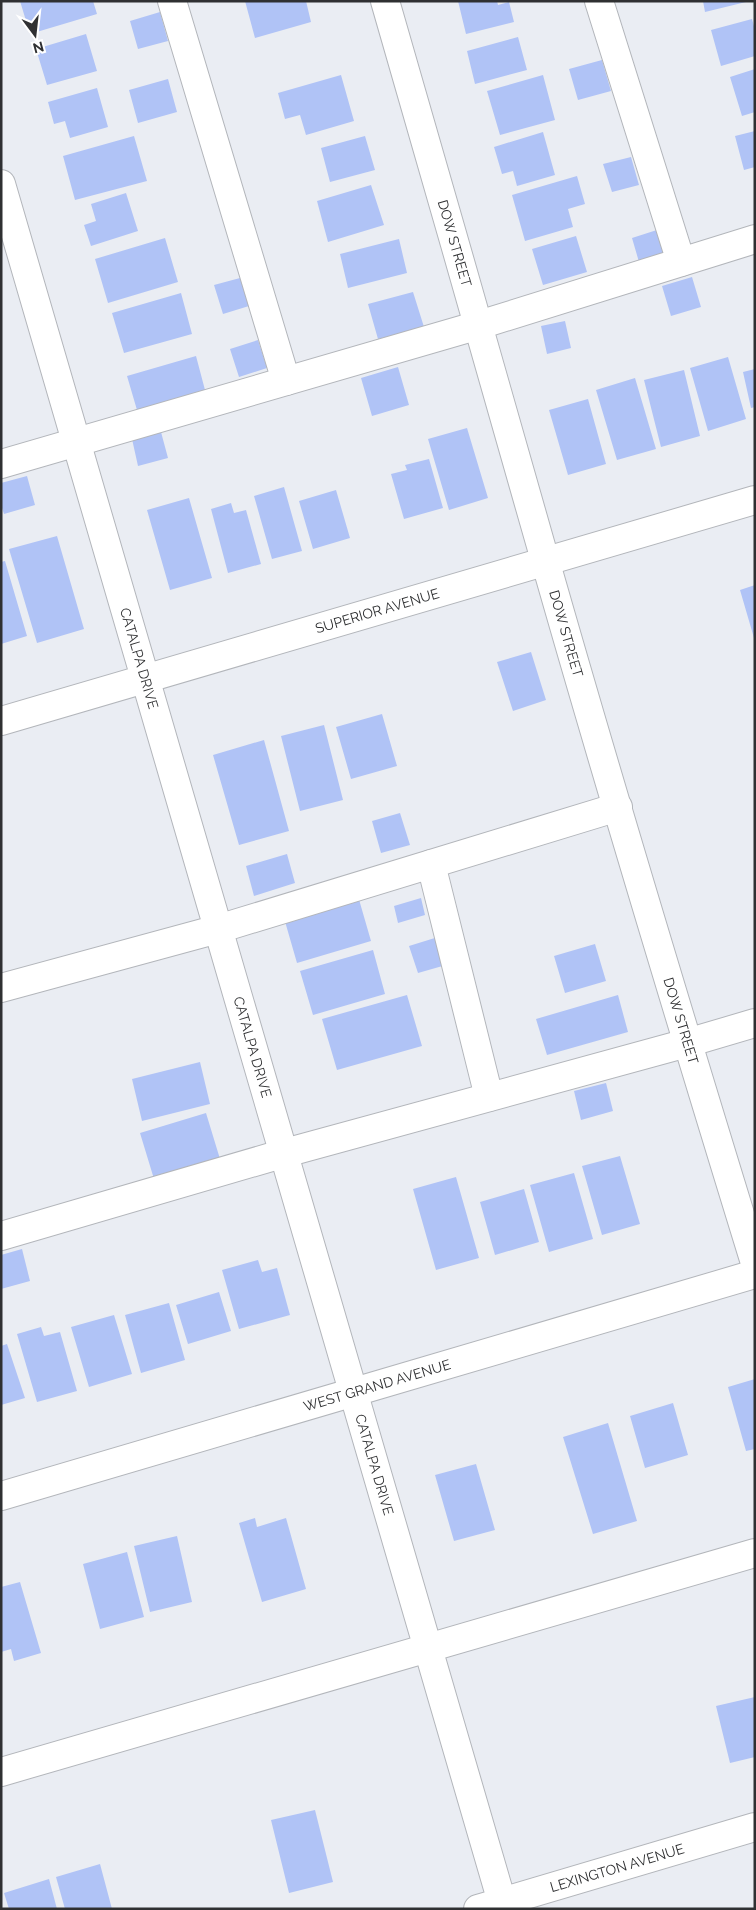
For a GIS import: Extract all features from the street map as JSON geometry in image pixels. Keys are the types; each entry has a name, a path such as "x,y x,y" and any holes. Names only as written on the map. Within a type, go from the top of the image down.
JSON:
{"street":[{"path":"172,1 286,381"},
{"name":"DOW STREET","path":"385,1 545,561 687,1043 755,1263"},
{"path":"599,1 681,262"},
{"name":"CATALPA DRIVE","path":"1,184 428,1648 495,1906"},
{"path":"1,464 479,325 755,239"},
{"name":"SUPERIOR AVENUE","path":"1,721 755,500"},
{"path":"1,988 218,929 618,807"},
{"path":"430,864 489,1097"},
{"path":"1,1236 285,1153 755,1023"},
{"name":"WEST GRAND AVENUE","path":"1,1496 755,1274"},
{"path":"1,1772 755,1553"},
{"name":"LEXINGTON AVENUE","path":"495,1906 755,1827"}],"building":[{"path":"20,1 93,1 97,14 30,34"},
{"path":"245,1 306,1 311,22 255,38"},
{"path":"458,1 497,1 498,5 509,2 514,22 466,34"},
{"path":"703,1 746,1 746,2 705,12"},
{"path":"160,12 168,41 138,49 130,21"},
{"path":"752,19 755,30 755,56 721,66 711,30"},
{"path":"86,34 97,71 47,85 36,49"},
{"path":"518,37 527,70 475,84 467,51"},
{"path":"602,60 611,91 578,100 569,69"},
{"path":"755,69 755,112 742,116 730,77"},
{"path":"341,75 354,121 306,135 300,115 285,119 278,93"},
{"path":"543,75 555,120 500,135 487,91"},
{"path":"168,79 177,112 138,123 129,90"},
{"path":"97,88 108,127 70,138 65,121 54,124 48,102"},
{"path":"755,131 755,167 744,170 735,136"},
{"path":"543,132 555,175 517,186 513,171 502,174 494,147"},
{"path":"134,136 147,181 75,200 63,156"},
{"path":"365,136 375,170 330,182 321,148"},
{"path":"631,157 639,185 612,192 603,164"},
{"path":"577,176 585,204 568,209 573,227 525,241 512,195"},
{"path":"371,185 384,225 328,242 317,201"},
{"path":"126,193 138,231 91,246 84,225 96,221 91,204"},
{"path":"660,229 667,253 639,262 632,238"},
{"path":"576,236 587,272 543,285 532,249"},
{"path":"165,238 178,282 108,303 95,259"},
{"path":"399,239 407,273 348,288 340,254"},
{"path":"692,277 701,307 671,316 662,286"},
{"path":"240,278 249,306 223,314 214,285"},
{"path":"413,292 424,327 378,339 368,304"},
{"path":"181,293 192,334 124,353 112,313"},
{"path":"565,321 571,348 547,354 541,326"},
{"path":"258,340 267,368 239,377 230,349"},
{"path":"196,356 205,390 137,410 127,376"},
{"path":"728,357 746,419 708,431 690,368"},
{"path":"398,367 409,405 372,416 361,378"},
{"path":"755,369 755,407 751,408 743,372"},
{"path":"684,370 700,436 661,447 644,380"},
{"path":"635,378 656,449 617,460 596,390"},
{"path":"588,399 606,464 568,475 549,410"},
{"path":"467,428 488,498 449,510 428,439"},
{"path":"161,432 168,458 138,466 132,439"},
{"path":"429,459 443,508 404,519 391,474 407,470 405,465"},
{"path":"27,476 35,505 4,514 1,505 1,483"},
{"path":"284,487 302,551 272,559 254,496"},
{"path":"336,490 350,538 313,549 299,501"},
{"path":"189,498 212,578 170,590 147,510"},
{"path":"231,503 234,513 246,510 261,564 228,573 211,509"},
{"path":"57,536 84,629 37,643 9,549"},
{"path":"5,561 27,636 1,644 1,562"},
{"path":"755,585 755,638 754,638 740,590"},
{"path":"531,652 546,700 513,711 497,662"},
{"path":"382,714 397,766 351,779 336,727"},
{"path":"324,725 343,800 300,811 281,736"},
{"path":"264,740 289,831 239,845 213,755"},
{"path":"400,813 410,845 381,853 372,821"},
{"path":"287,854 295,883 254,896 246,866"},
{"path":"358,896 371,941 297,963 284,918"},
{"path":"421,898 425,915 398,923 394,906"},
{"path":"438,937 446,965 418,973 409,946"},
{"path":"595,944 606,981 565,993 554,956"},
{"path":"373,950 385,994 313,1015 300,971"},
{"path":"407,995 422,1046 337,1070 322,1019"},
{"path":"618,995 628,1032 547,1055 536,1019"},
{"path":"200,1062 210,1104 142,1121 132,1079"},
{"path":"606,1083 613,1111 581,1120 574,1091"},
{"path":"206,1113 220,1159 154,1179 140,1133"},
{"path":"620,1156 640,1224 602,1235 582,1166"},
{"path":"574,1173 593,1239 549,1252 530,1185"},
{"path":"456,1177 479,1258 436,1270 413,1189"},
{"path":"524,1189 539,1242 495,1255 480,1202"},
{"path":"22,1249 30,1281 1,1289 1,1255"},
{"path":"258,1260 262,1272 277,1268 290,1315 239,1329 222,1270"},
{"path":"219,1292 231,1331 188,1344 176,1305"},
{"path":"169,1303 185,1360 141,1373 125,1315"},
{"path":"114,1315 132,1374 89,1387 71,1327"},
{"path":"41,1327 44,1336 60,1332 77,1391 37,1402 17,1334"},
{"path":"7,1344 25,1398 1,1405 1,1346"},
{"path":"755,1379 755,1449 746,1451 728,1387"},
{"path":"673,1403 688,1455 645,1468 630,1416"},
{"path":"608,1423 637,1521 593,1534 563,1437"},
{"path":"476,1464 495,1530 454,1541 435,1475"},
{"path":"255,1518 257,1527 286,1518 306,1589 262,1602 239,1523"},
{"path":"177,1536 192,1602 150,1612 134,1546"},
{"path":"127,1552 144,1617 100,1629 83,1564"},
{"path":"20,1582 41,1653 14,1661 11,1649 1,1652 1,1587"},
{"path":"755,1697 755,1757 730,1763 716,1706"},
{"path":"315,1810 333,1882 289,1893 271,1820"},
{"path":"100,1864 112,1909 65,1909 56,1877"},
{"path":"49,1879 57,1909 9,1909 4,1893"}]}
